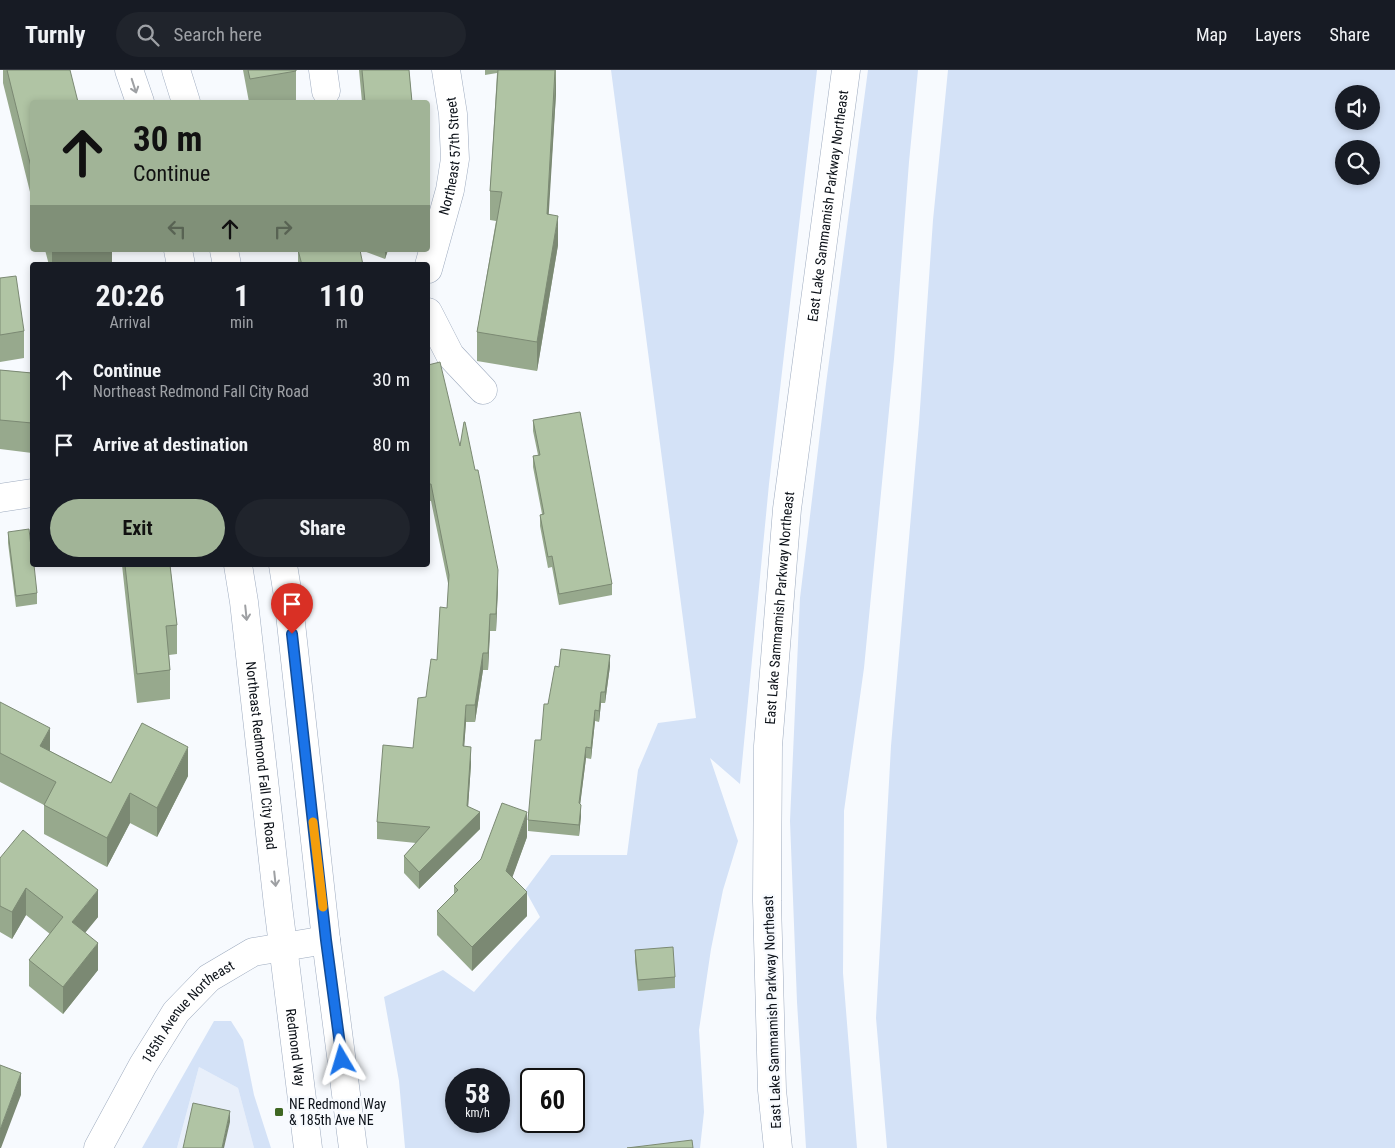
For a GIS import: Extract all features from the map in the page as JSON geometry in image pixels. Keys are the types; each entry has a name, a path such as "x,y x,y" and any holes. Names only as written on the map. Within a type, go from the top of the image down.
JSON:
{"main road":[{"path":"129,70 139,100"},
{"path":"176,70 185,100"},
{"name":"Northeast 57th Street","path":"430,262 450,190 455,159 453,114 446,70"},
{"name":"East Lake Sammamish Parkway Northeast","path":"778,1148 772,1090 767,900 768,746 787,510 846,70"},
{"path":"430,316 450,355 483,390"},
{"path":"0,498 30,492"},
{"name":"Northeast Redmond Fall City Road","path":"238,567 244,602 282,947"},
{"path":"283,567 326,940 353,1148"},
{"name":"185th Avenue Northeast","path":"98,1148 143,1065 176,1012 209,978 253,952 326,940"},
{"name":"Redmond Way","path":"282,947 308,1148"}],"shaded area":[{"path":"611,70 817,70 769,484 740,784 710,758 738,841 723,890 711,949 699,1030 704,1112 700,1148 405,1148 399,1081 384,997 443,970 474,992 540,917 525,890 551,855 627,855 638,770 658,723 696,718"},
{"path":"868,70 918,70 894,359 864,668 844,811 843,973 857,1148 806,1148 797,1002 790,821 800,598 826,384"},
{"path":"948,70 1395,70 1395,1148 887,1148 876,1018 891,746 919,423 933,220"},
{"path":"214,1021 231,1021 243,1040 254,1095 271,1148 254,1148 238,1088 199,1067 177,1148 142,1148"},
{"path":"199,1067 238,1088 254,1148 177,1148"}],"building":[{"path":"7,70 70,70 78,100 30,100 30,163"},
{"path":"248,70 296,70 296,71 250,79"},
{"path":"362,70 409,70 412,100 365,100"},
{"path":"498,70 555,70 547,214 558,216 537,342 477,332 502,192 490,191"},
{"path":"299,252 360,252 362,262 301,262"},
{"path":"16,276 24,331 0,335 0,278"},
{"path":"440,362 460,446 465,422 475,470 478,470 498,570 496,614 490,614 488,653 483,653 475,705 466,705 463,746 471,747 467,806 480,812 419,872 404,856 430,827 377,822 383,745 413,748 418,698 426,697 431,659 437,660 440,607 447,608 449,575 430,484 430,364"},
{"path":"0,370 30,373 30,423 0,420"},
{"path":"580,412 612,584 559,594 552,556 548,557 540,515 544,514 533,456 540,455 533,420"},
{"path":"29,529 30,567 34,567 37,593 16,596 8,532"},
{"path":"125,567 170,567 177,625 166,626 170,670 137,674"},
{"path":"561,649 610,655 605,692 601,692 599,711 595,710 591,748 586,747 579,803 581,805 579,825 528,820 535,740 541,740 544,704 548,704 555,666 559,667"},
{"path":"0,702 50,728 40,746 111,783 142,723 188,747 157,808 130,793 107,838 44,805 56,782 0,753"},
{"path":"502,803 527,812 506,871 527,892 472,947 437,911 458,890 454,886 481,859"},
{"path":"23,830 98,890 72,922 98,943 63,987 29,960 63,917 26,888 12,912 0,906 0,858"},
{"path":"673,947 675,977 638,980 635,950"},
{"path":"0,1065 21,1073 0,1130"},
{"path":"193,1103 230,1111 222,1148 183,1148"},
{"path":"692,1140 693,1148 627,1148"}],"slow traffic":[{"path":"313,822 323,907"}],"place":[{"name":"NE Redmond Way & 185th Ave NE","path":"279,1112"}],"route":[{"path":"292,634 326,940 342,1060"}]}
